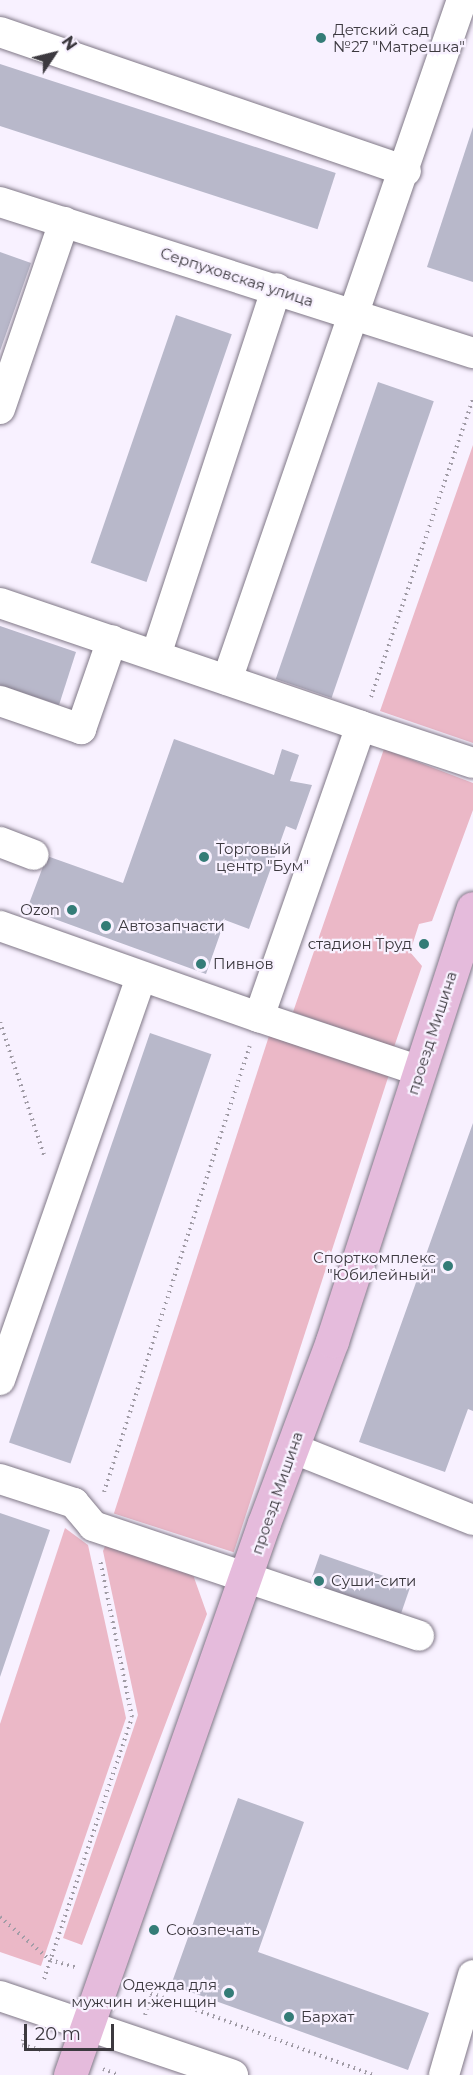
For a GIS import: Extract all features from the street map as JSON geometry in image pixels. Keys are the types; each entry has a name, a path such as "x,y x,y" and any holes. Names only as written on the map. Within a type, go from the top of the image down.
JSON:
{"main road":[{"name":"проезд Мишина","path":"70,2075 332,1341 473,908"}],"street":[{"path":"227,680 406,171 462,0"},
{"path":"0,32 406,171"},
{"name":"Серпуховская улица","path":"0,202 277,288 473,353"},
{"path":"0,409 64,222"},
{"path":"156,655 277,288"},
{"path":"0,603 473,763"},
{"path":"0,701 81,729 112,640"},
{"path":"260,1017 361,726"},
{"path":"0,842 34,855"},
{"path":"0,926 141,978 420,1071"},
{"path":"0,1380 141,978"},
{"path":"292,1448 473,1520"},
{"path":"0,1479 74,1503 93,1526 248,1576 419,1636"},
{"path":"444,2075 473,1975"},
{"path":"0,1996 233,2075"}],"path":[{"path":"361,726 473,399"},
{"path":"0,1022 16,1078 63,1202"},
{"path":"0,1917 50,1960 104,1976 373,2075"}],"shaded area":[{"path":"473,445 473,743 380,711"},
{"path":"384,749 473,783 473,810 432,921 419,924 410,952 422,966 394,1047 293,1012"},
{"path":"269,1036 389,1075 234,1552 114,1513"},
{"path":"65,1528 88,1545 126,1718 41,1966 0,1952 0,1724"},
{"path":"108,1539 191,1569 207,1614 82,1945 63,1938 138,1715 103,1551"}],"building":[{"path":"0,64 336,173 317,229 0,126"},
{"path":"473,127 473,282 427,267"},
{"path":"0,252 31,263 0,351"},
{"path":"176,315 232,334 146,582 91,563"},
{"path":"378,382 434,401 332,698 276,679"},
{"path":"0,626 76,652 59,705 0,685"},
{"name":"Торговый центр \"Бум\"","path":"174,739 274,775 282,749 299,755 290,781 312,785 296,830 286,826 249,929 225,920 206,974 27,909 47,856 123,883"},
{"path":"150,1033 211,1054 70,1464 9,1442"},
{"name":"Спорткомплекс \"Юбилейный\"","path":"473,1123 473,1411 468,1409 445,1472 359,1442"},
{"path":"0,1513 50,1530 0,1677"},
{"path":"320,1554 411,1585 396,1627 306,1596"},
{"path":"238,1798 304,1822 258,1952 429,2013 408,2070 171,1985"}],"place":[{"name":"Детский сад №27 \"Матрешка\"","path":"321,38"},
{"name":"Торговый центр \"Бум\"","path":"204,857"},
{"name":"Ozon","path":"72,910"},
{"name":"Автозапчасти","path":"106,926"},
{"name":"стадион Труд","path":"424,944"},
{"name":"Пивнов","path":"201,964"},
{"name":"Спорткомплекс \"Юбилейный\"","path":"448,1266"},
{"name":"Суши-сити","path":"319,1581"},
{"name":"Союзпечать","path":"154,1930"},
{"name":"Одежда для мужчин и женщин","path":"229,1993"},
{"name":"Бархат","path":"289,2017"}]}
